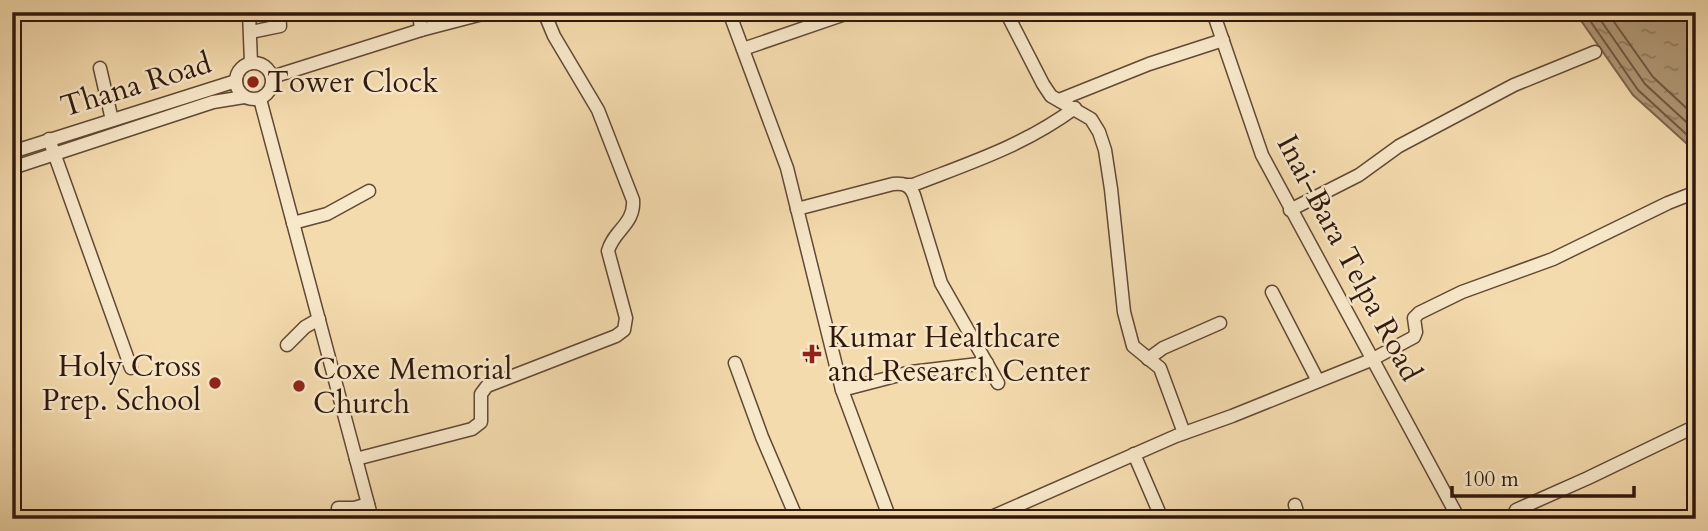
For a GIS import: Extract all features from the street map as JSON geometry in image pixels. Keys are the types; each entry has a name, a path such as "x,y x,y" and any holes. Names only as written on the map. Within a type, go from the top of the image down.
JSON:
{"street":[{"name":"Thana Road","path":"249,12 251,63"},
{"path":"251,32 280,26 279,12"},
{"path":"419,12 421,30"},
{"path":"272,76 421,30 490,12"},
{"path":"356,459 472,429 481,422 481,394 487,386 616,336 626,325 608,251 611,243 630,220 634,209 633,200 598,110 554,36 544,12"},
{"path":"729,12 787,168 842,390 890,519"},
{"path":"743,49 851,12"},
{"path":"1006,12 1042,85 1051,96 1091,119 1099,132 1105,150 1124,312 1133,346 1160,368 1184,433"},
{"name":"Inai-Bara Telpa Road","path":"1213,12 1262,155 1459,519"},
{"path":"1059,100 1149,64 1223,40"},
{"path":"1290,209 1359,175 1399,146 1514,85 1595,52"},
{"path":"244,97 239,92 236,81 240,69 251,63 262,64 272,76"},
{"path":"100,68 112,120"},
{"path":"12,168 213,102 244,97 260,99 269,92 272,76"},
{"name":"Thana Road","path":"12,152 236,81"},
{"path":"260,99 372,519"},
{"path":"797,209 893,184 913,185 1017,145 1048,128 1075,108"},
{"path":"132,114 136,127"},
{"path":"85,128 89,142"},
{"path":"49,139 131,368"},
{"path":"906,184 914,195 941,283 998,383"},
{"path":"293,223 327,215 369,191"},
{"path":"995,517 1184,433 1371,360 1414,337 1414,320 1417,315 1462,292 1523,272 1535,264 1546,263 1696,192"},
{"path":"1272,292 1318,381"},
{"path":"287,345 305,327 319,319"},
{"path":"1148,359 1163,348 1220,323"},
{"path":"735,363 762,437 797,519"},
{"path":"842,390 911,372 986,363"},
{"path":"1520,519 1516,510 1696,426"},
{"path":"1135,454 1162,519"},
{"path":"338,508 354,508 368,504"},
{"path":"1295,505 1299,519"}],"water":[{"path":"1575,12 1696,12 1696,152 1633,95"}],"building":[{"path":"817,346 821,356 807,361 804,351"}],"place":[{"name":"Tower Clock","path":"253,82"},
{"name":"Kumar Healthcare and Research Center","path":"812,354"},
{"name":"Holy Cross Prep. School","path":"215,383"},
{"name":"Coxe Memorial Church","path":"299,386"}]}
